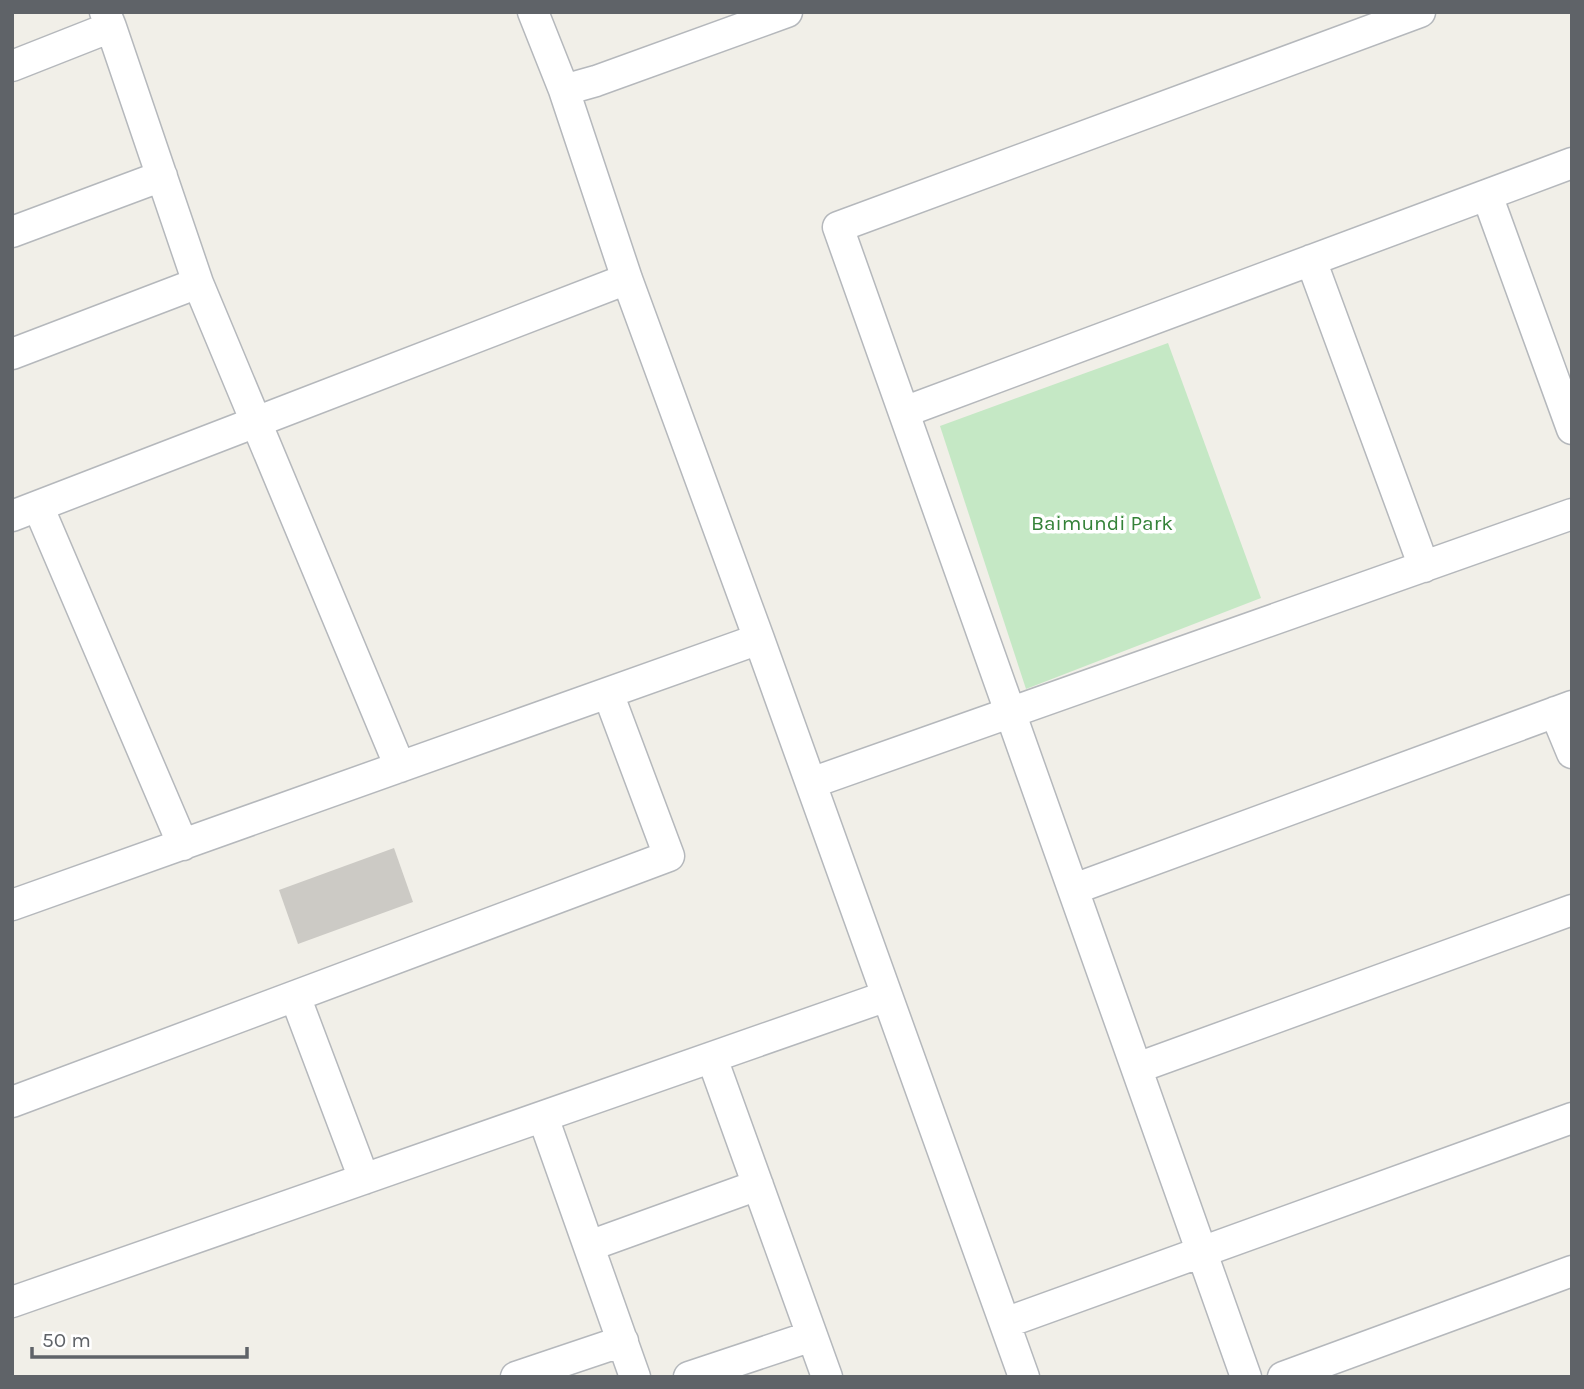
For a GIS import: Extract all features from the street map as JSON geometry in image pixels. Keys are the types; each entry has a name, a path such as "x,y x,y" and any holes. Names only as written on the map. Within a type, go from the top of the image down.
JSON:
{"street":[{"path":"533,12 564,90 627,279 1024,1377"},
{"path":"564,90 787,12"},
{"path":"1246,1377 838,227 1420,12"},
{"path":"12,66 108,20 198,283 400,767"},
{"path":"904,412 1572,163"},
{"path":"12,232 162,176"},
{"path":"1486,195 1572,429"},
{"path":"1311,260 1423,567"},
{"path":"183,845 25,511 627,279"},
{"path":"12,354 198,283"},
{"path":"811,783 1572,514"},
{"path":"12,905 759,639"},
{"path":"12,1102 669,856 608,693"},
{"path":"1074,889 1564,709 1572,754"},
{"path":"1137,1068 1572,911"},
{"path":"295,996 364,1180"},
{"path":"12,1303 887,996"},
{"path":"712,1058 827,1377"},
{"path":"543,1117 635,1377"},
{"path":"1005,1323 1572,1118"},
{"path":"589,1246 758,1185"},
{"path":"1283,1377 1572,1271"},
{"path":"689,1377 812,1336"},
{"path":"516,1377 623,1341"}],"green space":[{"name":"Baimundi Park","path":"1168,343 1261,598 1026,689 940,426"}],"building":[{"path":"394,848 413,902 298,944 279,890"}]}
